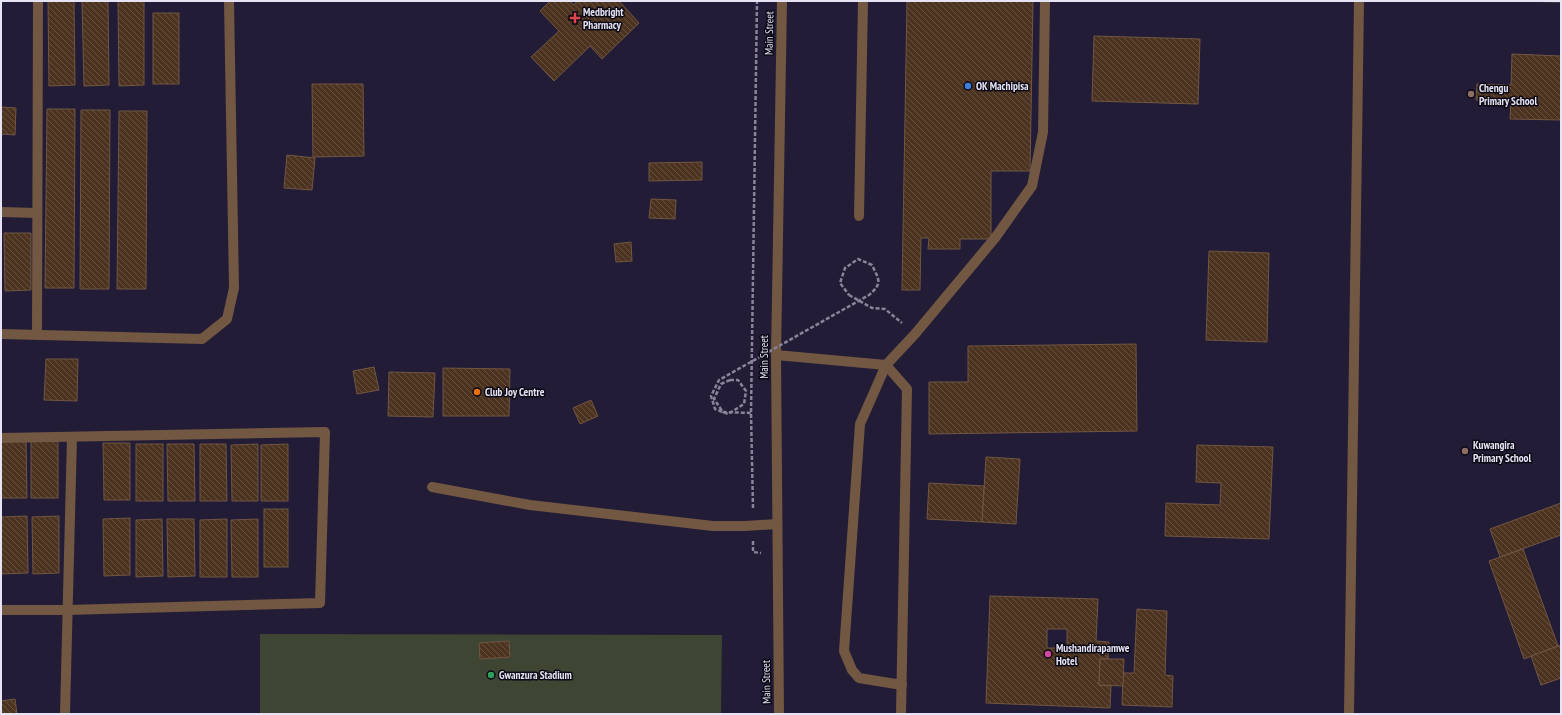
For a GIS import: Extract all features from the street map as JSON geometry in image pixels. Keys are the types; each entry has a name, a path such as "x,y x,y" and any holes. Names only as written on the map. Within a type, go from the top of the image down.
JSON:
{"street":[{"path":"37,335 38,1"},
{"path":"1,334 202,339 227,318 234,288 229,1"},
{"name":"Main Street","path":"779,714 776,524 776,355 782,1"},
{"path":"859,216 863,1"},
{"path":"902,685 859,678 852,670 844,651 860,424 886,365 915,334 995,238 1032,186 1043,132 1044,1"},
{"path":"1349,714 1359,1"},
{"path":"1,212 37,213"},
{"path":"776,355 886,365 907,389 902,714"},
{"path":"1,438 325,432 320,603 67,610 1,610"},
{"path":"65,714 72,437"},
{"path":"432,487 530,505 713,526 754,526 776,524"}],"path":[{"path":"757,1 751,413 754,526 753,552 777,555"},
{"path":"751,413 723,412 714,399 720,384 730,380 738,380 746,391 744,404 728,414 715,409 711,396 719,380 869,295 877,288 879,279 872,265 858,259 845,268 840,283 849,295 872,308 885,309 915,334"}],"green space":[{"name":"Gwanzura Stadium","path":"260,634 722,635 721,714 260,714"}],"building":[{"path":"48,1 74,1 75,85 49,86"},
{"path":"82,1 108,1 109,85 84,86"},
{"path":"118,1 144,1 144,85 119,86"},
{"path":"550,1 570,1 573,5 578,1 619,1 639,23 602,59 590,46 554,81 531,57 559,31 540,11"},
{"name":"OK Machipisa","path":"907,1 1033,1 1030,171 991,171 991,239 960,239 960,249 928,249 929,238 921,238 920,290 902,290"},
{"path":"1513,1 1561,1 1561,2"},
{"path":"153,13 179,13 179,84 153,84"},
{"path":"1094,36 1200,39 1198,104 1092,101"},
{"path":"1512,54 1561,56 1561,120 1510,119 1511,101 1476,100 1477,84 1511,85"},
{"path":"312,84 363,84 364,156 313,157"},
{"path":"1,107 16,108 15,135 1,134"},
{"path":"47,109 75,109 74,288 45,288"},
{"path":"81,110 110,110 109,289 80,289"},
{"path":"119,111 147,111 146,289 117,289"},
{"path":"287,155 315,158 312,190 284,188"},
{"path":"702,162 702,180 649,181 649,163"},
{"path":"651,199 676,200 675,219 649,218"},
{"path":"4,233 31,233 31,290 5,291"},
{"path":"631,242 632,261 616,262 614,244"},
{"path":"1209,251 1269,253 1267,342 1206,340"},
{"path":"1136,344 1137,431 929,434 929,382 968,382 968,346"},
{"path":"46,359 78,359 77,401 44,400"},
{"path":"374,367 379,390 357,394 353,371"},
{"path":"443,368 510,369 509,416 443,416"},
{"path":"389,372 435,373 433,417 388,416"},
{"path":"591,400 598,416 580,424 573,408"},
{"path":"1,441 26,441 27,498 1,498"},
{"path":"31,441 58,441 58,498 31,498"},
{"path":"103,443 130,443 130,500 104,500"},
{"path":"136,444 163,444 163,501 136,501"},
{"path":"167,444 194,444 195,501 168,501"},
{"path":"200,444 226,444 227,501 200,501"},
{"path":"258,444 258,501 232,501 231,445"},
{"path":"288,444 288,501 261,501 261,445"},
{"path":"1197,445 1273,447 1269,539 1165,536 1166,503 1220,505 1221,483 1196,482"},
{"path":"986,457 1020,459 1016,524 982,522"},
{"path":"929,483 984,486 982,522 927,519"},
{"path":"1561,503 1561,535 1500,557 1490,529"},
{"path":"264,509 288,509 288,567 264,567"},
{"path":"27,516 28,573 1,574 1,517"},
{"path":"59,516 59,573 33,574 32,517"},
{"path":"130,518 130,575 104,576 103,519"},
{"path":"162,519 163,576 136,577 136,520"},
{"path":"167,519 194,519 195,576 168,577"},
{"path":"227,519 227,577 200,577 200,520"},
{"path":"258,519 258,577 232,577 231,520"},
{"path":"1523,549 1558,646 1524,659 1489,561"},
{"name":"Mushandirapamwe Hotel","path":"990,596 1098,599 1096,641 1109,642 1108,659 1100,659 1099,685 1111,686 1110,708 986,703","holes":["1047,629 1067,629 1067,648 1047,648"]},
{"path":"1137,609 1167,611 1165,675 1173,676 1172,707 1122,705 1123,673 1134,673"},
{"path":"509,641 510,657 480,659 479,643"},
{"path":"1561,645 1561,678 1541,685 1531,656"},
{"path":"1100,659 1124,659 1123,686 1099,685"},
{"path":"15,699 17,714 1,714 1,701"}],"place":[{"name":"Medbright Pharmacy","path":"575,18"},
{"name":"OK Machipisa","path":"968,86"},
{"name":"Chengu Primary School","path":"1471,94"},
{"name":"Club Joy Centre","path":"477,392"},
{"name":"Kuwangira Primary School","path":"1465,451"},
{"name":"Mushandirapamwe Hotel","path":"1048,654"},
{"name":"Gwanzura Stadium","path":"491,675"}]}
